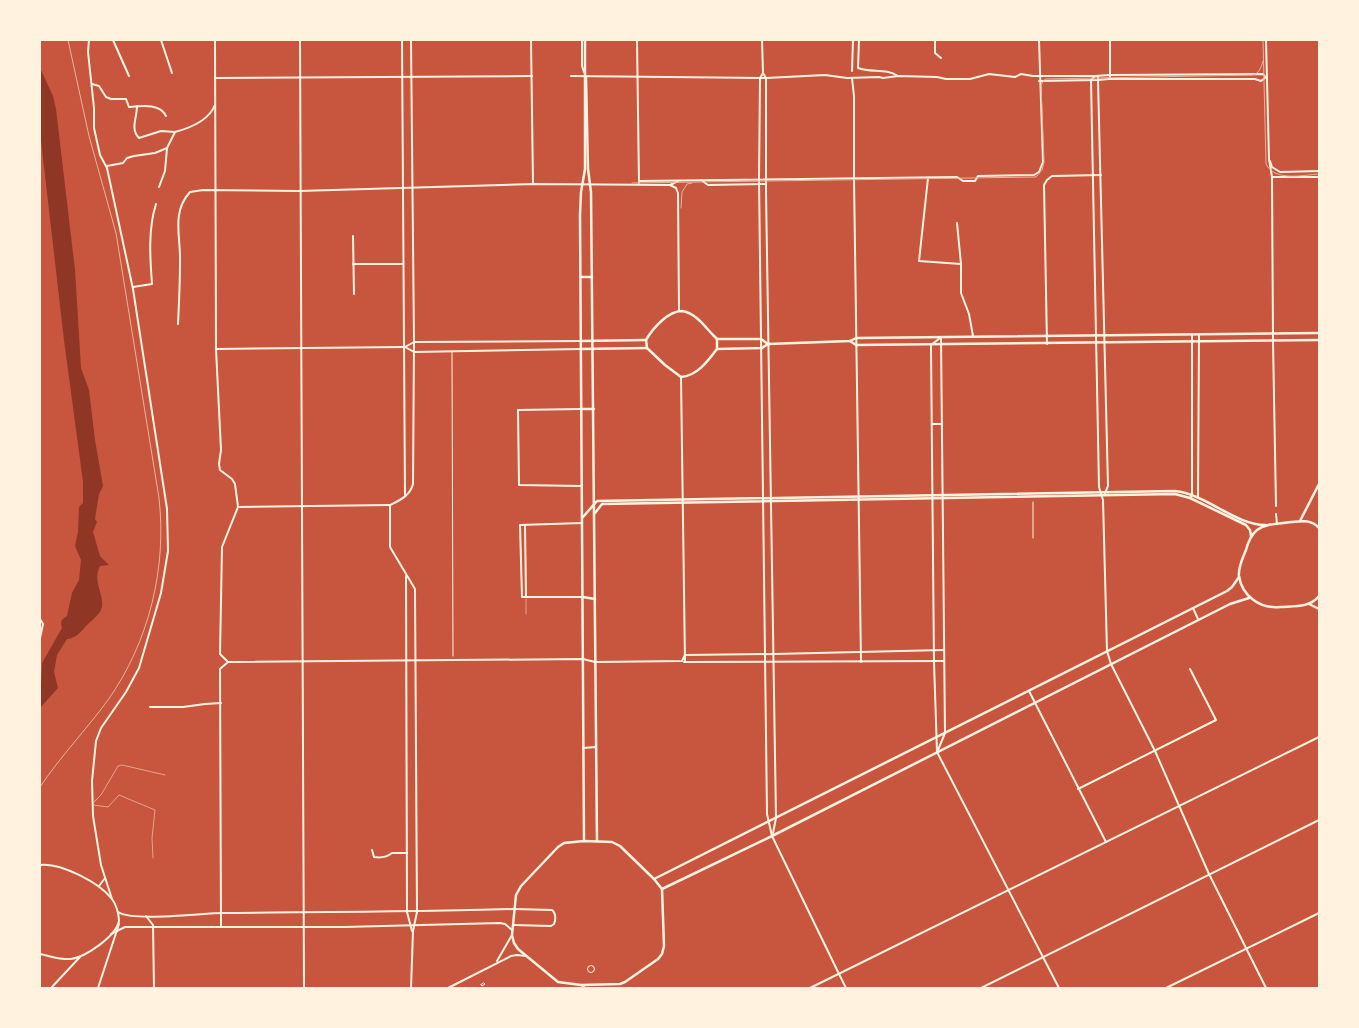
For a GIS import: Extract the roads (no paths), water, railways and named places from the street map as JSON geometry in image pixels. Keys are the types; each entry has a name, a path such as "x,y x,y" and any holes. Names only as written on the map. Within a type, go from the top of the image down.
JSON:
{"main road":[{"path":"584,40 585,169 581,192 584,841"},
{"path":"585,76 587,83 588,170 591,192 597,840"},
{"path":"581,277 592,277"},
{"path":"646,348 646,340 669,315 679,311 688,312 693,315 717,339 761,339 768,344"},
{"path":"850,342 856,338 1319,333"},
{"path":"581,349 646,348 681,377 689,376 708,360 717,349 717,339"},
{"path":"581,341 646,340"},
{"path":"717,349 762,348 768,344 850,342 856,345 941,345 1319,340"},
{"path":"581,409 594,409"},
{"path":"1300,521 1319,484"},
{"path":"594,494 602,502"},
{"path":"594,516 602,504 858,498 1175,494 1191,496 1246,525 1250,530 1251,536"},
{"path":"1197,499 1251,523 1268,525 1309,521 1319,528"},
{"path":"582,518 597,501 683,502"},
{"path":"654,879 1227,590 1232,587 1239,577 1241,564 1251,536 1257,530 1268,525"},
{"path":"1239,577 1249,598 1256,603 1268,607 1309,604 1319,609"},
{"path":"1309,604 1319,596"},
{"path":"583,597 595,599"},
{"path":"662,889 772,836 1232,602 1249,598"},
{"path":"597,840 612,842 620,846 662,889 664,946 662,954 620,984 581,985 558,982 518,949 512,935 516,895 521,886 558,847 564,843 597,840"}],"street":[{"path":"89,40 88,52 94,128 100,155 106,166 132,287 167,509 168,551 161,593 138,668 126,692 101,728 96,741 92,780 92,804 105,878 118,912 119,921 118,930 98,988"},
{"path":"113,40 129,76"},
{"path":"161,40 172,73"},
{"path":"215,40 216,349 221,450 219,464 220,470 232,479 235,484 238,506 222,547 220,654 228,662"},
{"path":"300,40 299,191 304,988"},
{"path":"402,40 406,496"},
{"path":"238,506 390,505 406,496 413,484 414,342 411,40"},
{"path":"531,40 533,184"},
{"path":"638,40 639,185"},
{"path":"762,40 763,73 766,78 769,425 773,569 776,818 772,836"},
{"path":"852,71 853,40"},
{"path":"859,40 858,68 892,72 898,76"},
{"path":"935,40 935,54 941,58"},
{"path":"639,182 957,176 963,181 975,181 978,176 1034,175 1039,172 1042,166 1039,40"},
{"path":"1110,40 1110,79"},
{"path":"1039,81 1255,78 1261,81 1264,80 1265,74 1266,40"},
{"path":"763,73 760,78 759,184 768,822 772,836 846,988"},
{"path":"571,76 766,78 825,75 852,78 898,76 946,79 970,78 989,74 1015,77 1021,74 1039,76 1265,74"},
{"path":"1265,74 1267,81 1269,159 1272,177 1276,506"},
{"path":"1106,79 1110,78 1110,75"},
{"path":"215,78 532,76"},
{"path":"1090,80 1095,76"},
{"path":"1098,76 1108,486 1103,494"},
{"path":"852,78 854,96 861,662"},
{"path":"1090,80 1099,487 1103,494 1107,651 1111,664 1155,751 1209,874 1266,988"},
{"path":"92,84 100,86 106,97 126,99 129,107 157,107 164,111 166,116"},
{"path":"137,106 137,118 133,128 139,138 162,130 175,132 184,130 208,117 216,103"},
{"path":"159,187 166,171 167,148 175,132"},
{"path":"106,166 123,162 127,158 156,153 167,148"},
{"path":"1269,159 1272,167 1280,172 1319,171"},
{"path":"1046,344 1044,185 1052,176 1101,175"},
{"path":"928,177 919,261 962,264"},
{"path":"1272,177 1319,177"},
{"path":"701,180 708,185 766,184"},
{"path":"178,324 180,260 178,221 183,202 190,192 215,190 299,191 533,184 670,185 678,181"},
{"path":"670,185 676,188 678,193 679,311"},
{"path":"132,287 152,284 151,243 153,214 156,204"},
{"path":"956,223 962,264 960,292 969,314 973,336"},
{"path":"353,236 354,294"},
{"path":"760,252 767,252"},
{"path":"353,264 403,264"},
{"path":"1197,499 1199,334"},
{"path":"1191,496 1192,335"},
{"path":"937,752 945,733 941,337"},
{"path":"941,337 931,345 934,661 937,752 1059,988"},
{"path":"216,349 405,347 414,342 581,341"},
{"path":"405,347 414,352 581,349"},
{"path":"452,351 454,656"},
{"path":"681,377 685,655 683,662"},
{"path":"581,409 518,410 519,485 582,486"},
{"path":"932,424 942,424"},
{"path":"763,426 769,425"},
{"path":"1032,538 1033,502"},
{"path":"390,505 390,547 415,589 417,912 412,931"},
{"path":"1276,514 1277,524"},
{"path":"582,523 520,525 522,597 583,597"},
{"path":"525,524 526,597"},
{"path":"765,570 773,569"},
{"path":"406,576 407,912 412,931 411,988"},
{"path":"934,582 942,582"},
{"path":"1193,608 1199,620"},
{"path":"40,619 42,624 40,638"},
{"path":"685,655 944,650"},
{"path":"221,927 220,669 228,662 583,660 595,662 944,661"},
{"path":"1078,788 1216,720 1190,669"},
{"path":"1029,691 1106,842"},
{"path":"150,707 183,708 221,703"},
{"path":"810,988 1319,737"},
{"path":"584,748 596,746"},
{"path":"981,988 1319,820"},
{"path":"372,850 374,857 378,858 389,856 392,853 407,853"},
{"path":"40,865 53,865 76,873 98,887 112,899"},
{"path":"98,887 105,878"},
{"path":"118,912 127,916 154,916 221,913 417,912 514,909 552,910 555,914 554,924 550,926 512,924"},
{"path":"1166,988 1319,913"},
{"path":"146,916 152,922 153,927"},
{"path":"154,916 154,988"},
{"path":"52,988 80,957 111,934 125,927 414,926 500,923 512,930"},
{"path":"111,934 119,924"},
{"path":"496,963 512,935"},
{"path":"40,954 64,959 80,957"},
{"path":"448,988 496,963 514,956 526,956"},
{"path":"581,985 585,988"},
{"path":"598,988 602,985"}],"lane":[{"path":"526,597 526,614"},
{"path":"92,804 101,795 118,766 122,765 165,775"},
{"path":"92,804 108,807 119,796 155,810 152,838 153,858"}],"tram line":[{"path":"1263,40 1266,164 1270,170 1283,175 1319,174"},
{"path":"632,183 1036,177 1042,170 1044,162 1041,85 1045,79 1252,75 1258,72 1263,61"},
{"path":"681,208 682,192 687,184 692,183"}],"railway":[{"path":"40,787 108,700 122,678 134,654 152,604 160,551 161,524 159,498 116,233 89,136 68,40"}]}
